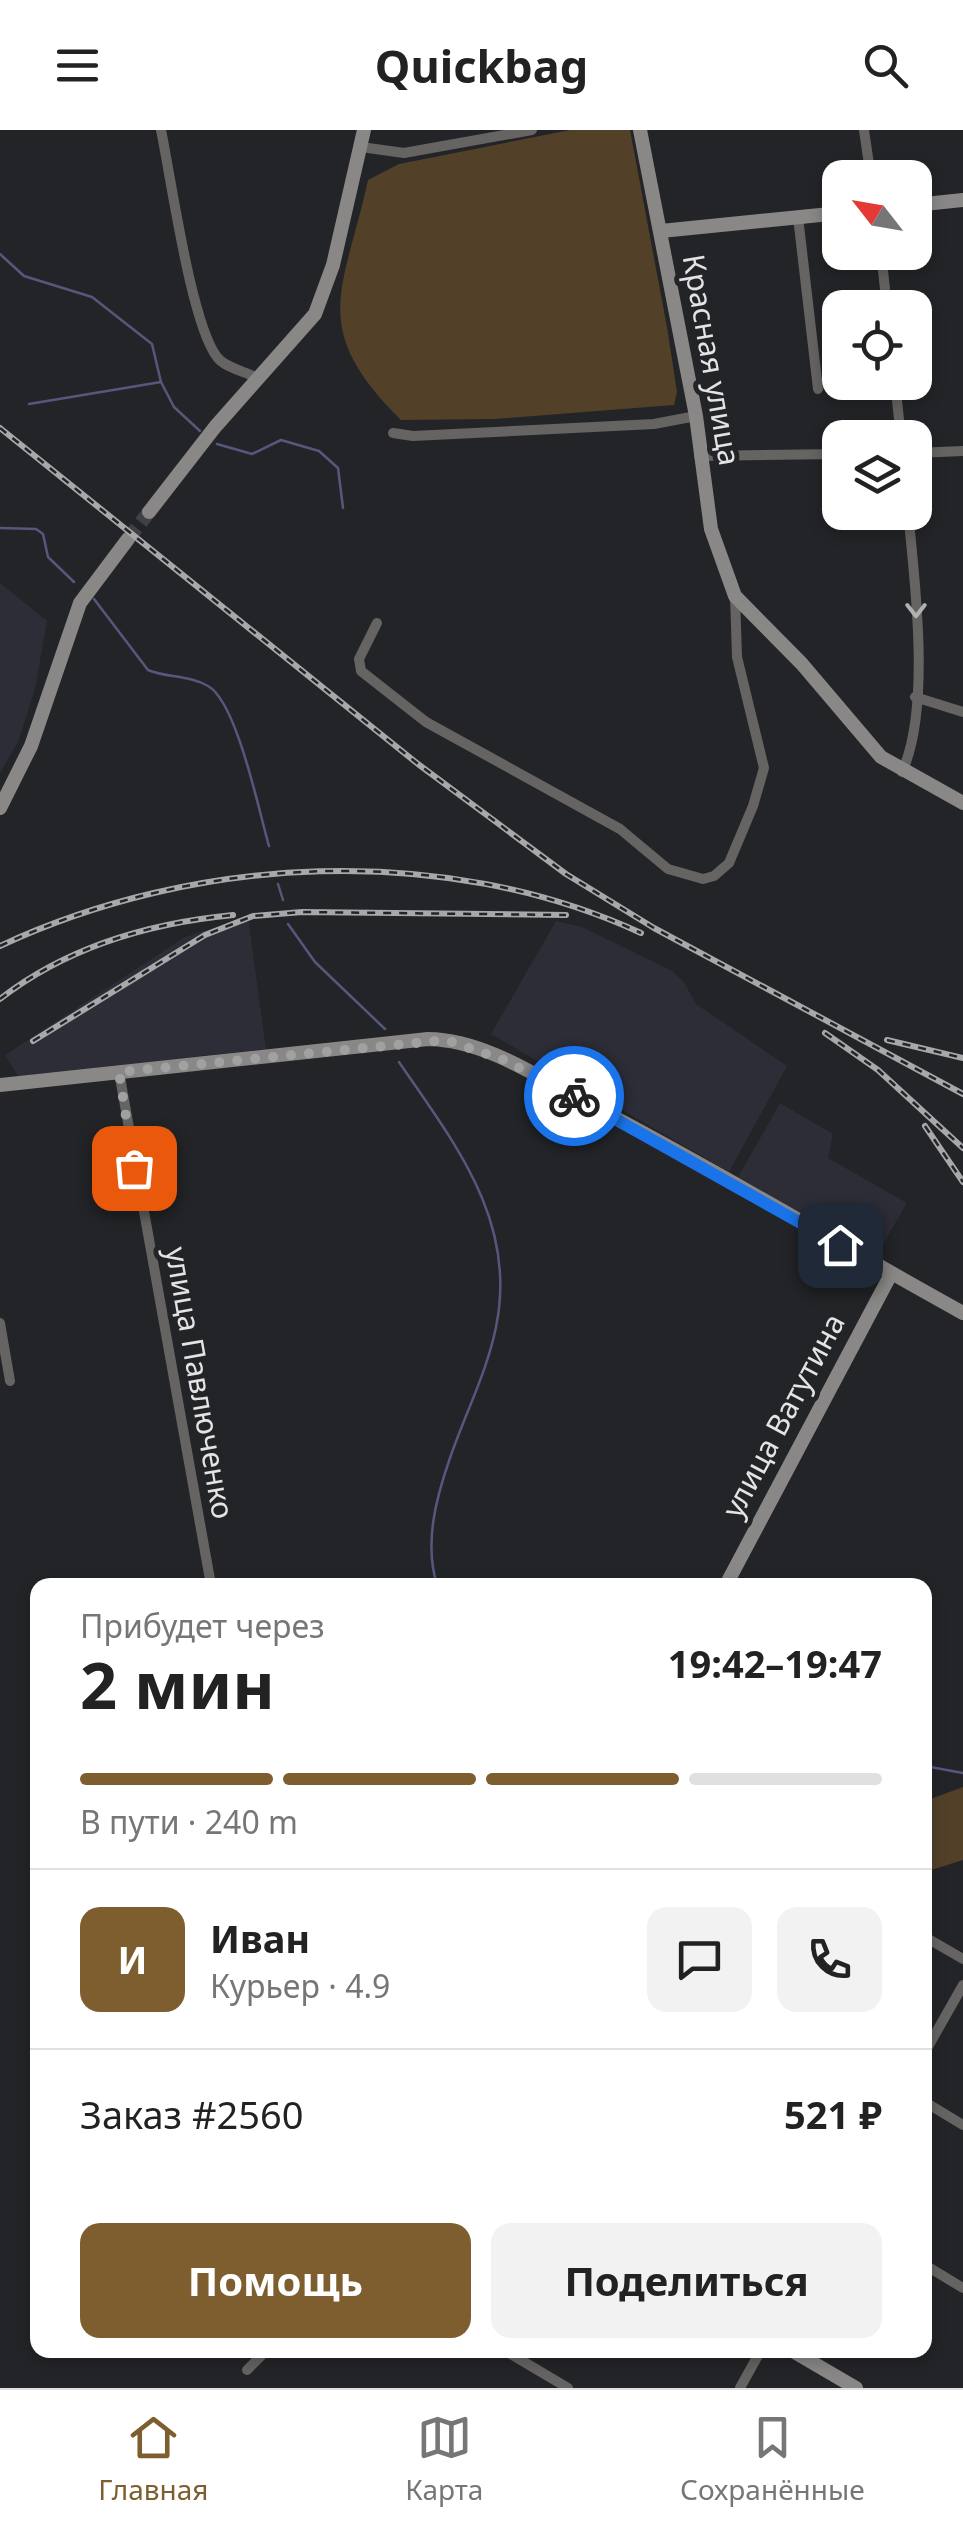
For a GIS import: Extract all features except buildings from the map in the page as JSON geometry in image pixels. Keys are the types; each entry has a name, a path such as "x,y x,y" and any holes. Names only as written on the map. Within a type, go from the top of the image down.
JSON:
{"street":[{"path":"161,130 206,336 222,363 257,378"},
{"path":"149,512 320,304 364,130"},
{"path":"361,148 404,153 529,130"},
{"name":"Красная улица","path":"377,623 359,659 360,671 426,722 580,804 620,829 668,870 694,879 714,876 728,863 753,806 764,768 737,657 735,596 711,529 696,416 640,130"},
{"path":"864,130 868,160"},
{"path":"932,203 963,200"},
{"path":"661,231 822,215"},
{"path":"798,217 818,389"},
{"path":"392,432 413,436 654,424 696,416"},
{"path":"932,452 963,451"},
{"path":"699,456 822,454"},
{"path":"902,772 912,750 916,698 917,598 910,530"},
{"path":"0,808 32,746 80,603 128,539"},
{"name":"Красная улица","path":"735,596 826,690 855,732 902,772 963,802"},
{"path":"916,698 963,712"},
{"path":"0,1085 428,1039 462,1042 658,1140 963,1314"},
{"name":"улица Павлюченко","path":"119,1072 210,1578"},
{"name":"улица Ватутина","path":"730,1578 891,1274"},
{"path":"0,1323 10,1382"},
{"path":"932,1941 963,1959"},
{"path":"932,2040 963,1985"},
{"path":"932,2106 963,2124"},
{"path":"932,2269 963,2288"},
{"path":"247,2370 259,2358"},
{"path":"517,2358 568,2388"},
{"path":"740,2388 757,2358"},
{"path":"804,2358 856,2388"}],"shaded area":[{"path":"570,130 630,130 667,327 677,392 674,405 494,419 401,420 372,388 353,359 343,332 343,280 368,180 399,164"},
{"path":"0,583 47,621 35,689 18,742 0,773"},
{"path":"248,917 266,1049 18,1076 5,1055 185,937"},
{"path":"556,921 582,927 672,971 684,982 696,1004 787,1066 729,1172 491,1034"},
{"path":"780,1103 833,1134 828,1158 907,1203 876,1256 738,1177"},
{"path":"963,1787 963,1860 932,1870 932,1798"}],"waterway":[{"path":"0,254 24,276 92,297 152,344 161,382 174,407 200,431"},
{"path":"29,404 161,382"},
{"path":"217,444 252,454 281,440 319,451 338,468 343,508"},
{"path":"0,528 36,529 43,534 48,557 74,582"},
{"path":"94,599 148,670 201,682 219,696 237,735 269,846"},
{"path":"278,884 283,900"},
{"path":"288,924 315,962 385,1029"},
{"path":"399,1062 460,1153 489,1218 498,1252 500,1289 492,1344 436,1505 432,1537 435,1578"},
{"path":"932,1767 963,1773"}],"tunnel":[{"path":"128,539 149,512"}],"railway":[{"path":"0,428 418,764 566,874 654,928 963,1094"},
{"path":"0,946 75,916 155,893 237,878 320,871 403,873 485,884 565,904 641,933"},
{"path":"33,1041 205,935 253,916 302,912 566,915"},
{"path":"0,999 53,965 110,940 171,924 233,915"},
{"path":"825,1033 878,1070 963,1148"},
{"path":"887,1040 963,1058"},
{"path":"925,1126 963,1182"}],"way so far":[{"path":"134,1168 119,1072 428,1039 462,1042 574,1096"}],"route":[{"path":"574,1096 840,1245"}]}
